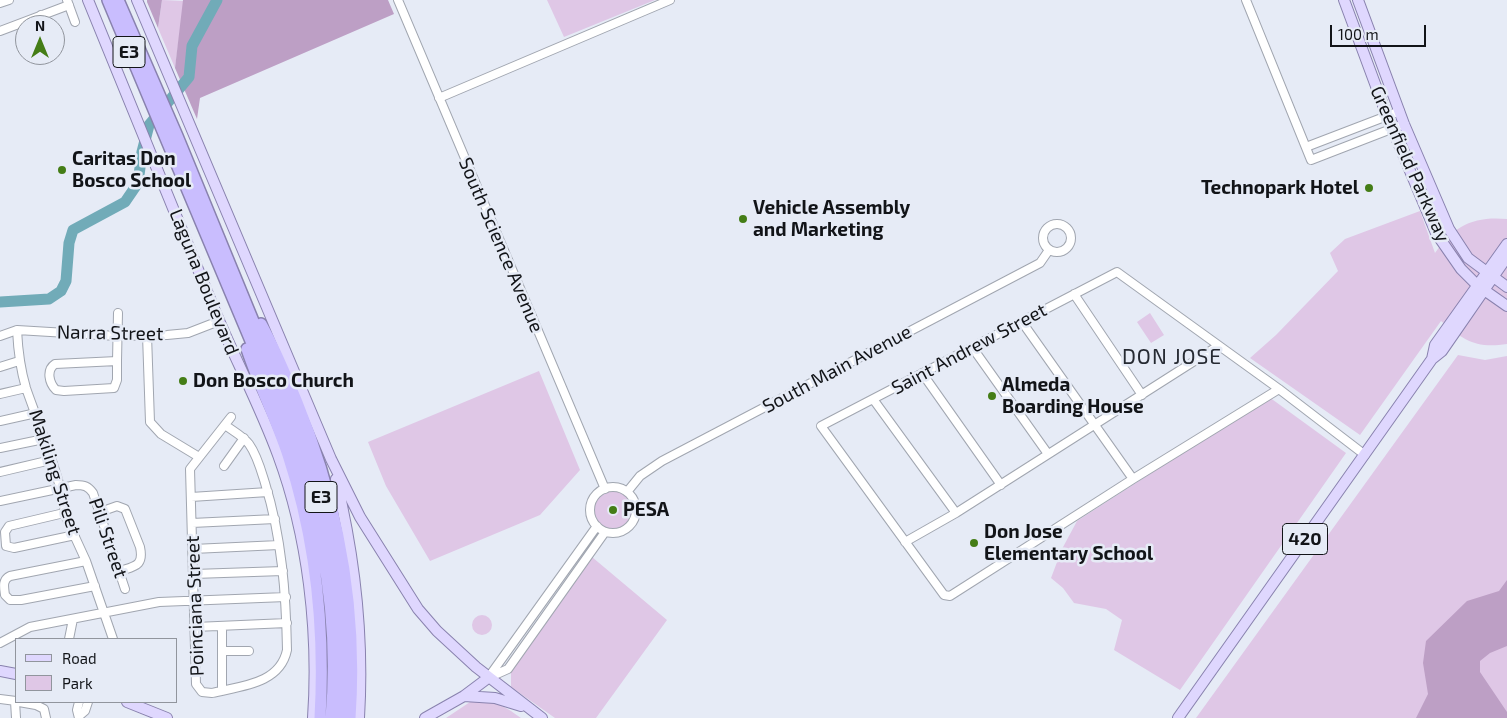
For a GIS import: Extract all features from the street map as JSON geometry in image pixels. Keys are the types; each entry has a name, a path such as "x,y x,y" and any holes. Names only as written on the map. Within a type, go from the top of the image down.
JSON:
{"highway":[{"name":"E3","path":"108,0 169,146 308,455 328,526 342,626 343,673 341,718"},
{"name":"E3","path":"118,0 177,136 303,474 318,527 324,557 332,634 331,718"},
{"path":"235,290 252,365 288,454 302,504 314,568 319,610 322,656 320,718"},
{"path":"235,290 276,350 312,439 322,470 341,546 348,592 352,654 350,718"}],"main road":[{"name":"Laguna Boulevard","path":"88,0 220,321 278,454 293,504 311,603 315,697 313,718"},
{"path":"137,0 331,459 360,517 418,609 445,639 488,678 542,718"},
{"name":"Greenfield Parkway","path":"1344,0 1392,129 1436,233 1461,269 1481,288 1507,306"},
{"name":"Greenfield Parkway","path":"1358,0 1404,124 1449,229 1468,258 1507,286"},
{"name":"420","path":"1178,718 1432,359 1442,350 1490,275 1507,244"},
{"name":"420","path":"1490,275 1507,257"},
{"path":"331,459 345,522 356,587 361,662 359,718"},
{"path":"0,671 15,674"},
{"path":"425,718 464,696 488,678"},
{"path":"464,696 495,698 531,710"},
{"path":"309,718 315,697"},
{"path":"130,703 167,718"}],"street":[{"path":"0,4 9,0"},
{"name":"South Science Avenue","path":"398,0 605,489"},
{"path":"440,98 670,0"},
{"path":"1246,0 1311,160 1404,124"},
{"path":"41,15 68,2 76,22"},
{"path":"0,31 15,25"},
{"path":"1306,147 1400,111"},
{"name":"South Main Avenue","path":"627,492 640,476 658,463 1040,263 1049,250"},
{"name":"Saint Andrew Street","path":"905,542 821,426 1117,272 1218,346"},
{"path":"1074,294 1142,395"},
{"path":"117,361 55,364 51,366 49,371 51,384 56,390 64,391 114,388 117,384 118,313"},
{"name":"Narra Street","path":"0,336 17,330 117,336 147,335 188,332 220,321"},
{"path":"1022,322 1133,479"},
{"name":"Makiling Street","path":"17,330 19,361 26,388 60,488 65,506 64,513 86,561 113,638"},
{"path":"147,335 150,422 161,434 199,457"},
{"path":"1279,389 1133,479 950,596 944,595 905,542 1001,485 1218,346 1279,389 1365,455"},
{"path":"972,347 1048,454"},
{"path":"0,367 19,361"},
{"path":"922,373 1001,485"},
{"path":"0,394 26,388"},
{"path":"872,399 956,513"},
{"path":"0,421 36,413"},
{"name":"Poinciana Street","path":"225,425 244,438 256,457 268,492 275,518 283,571 286,598 287,650 285,660 273,675 263,680 212,693 202,692 196,684 190,469 231,417"},
{"path":"224,466 244,438"},
{"path":"0,448 44,439"},
{"path":"0,472 51,460"},
{"name":"Pili Street","path":"60,488 83,485 89,487 93,492 125,589"},
{"path":"0,501 60,488"},
{"path":"615,488 627,492 634,500 636,506 636,512 630,526 621,532 614,533 606,532 597,526 592,519 591,505 596,496 605,489 615,488"},
{"path":"191,497 268,492"},
{"path":"100,512 117,506 125,508 140,547 140,562 136,566 120,571"},
{"path":"64,513 9,526 5,532 6,546 14,548 75,535"},
{"path":"192,523 275,518"},
{"path":"488,678 532,614 597,526"},
{"path":"488,678 508,669 606,532"},
{"path":"193,549 279,545"},
{"path":"86,561 10,576 4,582 4,595 10,600 21,600 95,586"},
{"path":"194,574 283,571"},
{"path":"0,643 30,627 159,602 286,598"},
{"path":"69,638 73,619"},
{"path":"195,627 286,623"},
{"path":"222,626 222,691"},
{"path":"222,651 249,651"},
{"path":"0,699 15,701"},
{"path":"16,718 17,703"},
{"path":"26,703 36,705 44,710 46,718"},
{"path":"79,703 77,710 79,717 85,711 88,703"}],"green space":[{"path":"162,0 184,1 175,68 158,28"},
{"path":"547,0 655,0 564,37"},
{"path":"1420,211 1435,253 1449,236 1465,225 1484,219 1507,219 1507,344 1487,345 1471,342 1441,321 1360,435 1250,358 1276,335 1338,271 1330,253 1345,239"},
{"path":"1150,313 1164,335 1151,343 1137,322"},
{"path":"1458,355 1485,360 1507,356 1507,718 1196,718"},
{"path":"539,371 580,470 540,515 430,561 386,486 368,442"},
{"path":"1269,397 1346,453 1180,690 1114,650 1122,620 1106,609 1074,603 1063,588 1051,578 1062,549 1077,521"},
{"path":"613,491 627,496 632,510 627,524 613,529 599,524 594,510 599,496"},
{"path":"592,557 667,620 596,718 555,718 511,687 511,671"},
{"path":"482,615 489,618 492,625 489,632 482,635 475,632 472,625 475,618"},
{"path":"479,700 502,706 521,718 446,718 470,702"}],"shaded area":[{"path":"147,0 162,0 158,28 147,2"},
{"path":"183,0 388,0 394,14 200,98 197,119 175,68"},
{"path":"1507,580 1507,646 1490,653 1480,661 1480,672 1507,712 1507,718 1416,718 1428,694 1423,663 1426,641 1467,601 1499,591"}],"waterway":[{"path":"0,302 49,299 61,291 66,281 69,243 73,230 125,202 138,183 142,152 149,125 189,77 192,46 217,0"}],"place":[{"name":"Caritas Don Bosco School","path":"62,170"},
{"name":"Technopark Hotel","path":"1369,188"},
{"name":"Vehicle Assembly and Marketing","path":"743,219"},
{"name":"Don Bosco Church","path":"183,381"},
{"name":"Almeda Boarding House","path":"992,396"},
{"name":"PESA","path":"613,510"},
{"name":"Don Jose Elementary School","path":"974,543"}],"district":[{"name":"DON JOSE","path":"1172,357"}]}
